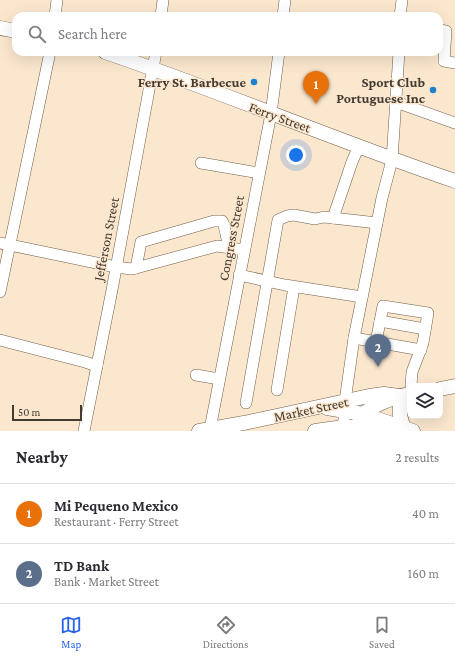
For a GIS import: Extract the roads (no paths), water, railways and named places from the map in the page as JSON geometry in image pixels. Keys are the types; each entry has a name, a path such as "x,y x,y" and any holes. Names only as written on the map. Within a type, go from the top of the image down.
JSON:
{"main road":[{"path":"0,28 12,30"},
{"name":"Ferry Street","path":"117,56 153,68 271,114 359,146 392,160 455,181"},
{"path":"443,388 455,386"},
{"name":"Market Street","path":"204,430 321,406 345,406 384,394 406,397"},
{"path":"406,397 405,401 400,406 400,415 408,429"},
{"name":"Market Street","path":"315,431 345,428 379,404 406,397"},
{"path":"345,406 363,414 408,429"},
{"path":"345,428 408,429"}],"street":[{"path":"56,12 57,0"},
{"path":"162,12 163,0"},
{"path":"284,12 285,0"},
{"path":"400,12 402,0"},
{"path":"443,31 446,31 444,61 455,62"},
{"path":"0,292 4,244 49,56"},
{"name":"Jefferson Street","path":"84,431 155,56"},
{"name":"Congress Street","path":"204,430 219,379 271,114 278,56"},
{"path":"345,428 345,406 354,338 382,198 392,160 398,56"},
{"path":"396,102 455,123"},
{"path":"333,218 359,146"},
{"path":"201,163 259,173"},
{"path":"246,403 278,220 294,215 315,219 324,217 377,223"},
{"path":"136,268 141,242 214,221 222,222 224,225 229,248"},
{"path":"4,244 131,269 218,246 244,250"},
{"path":"239,275 267,282 362,298"},
{"path":"277,390 294,287"},
{"path":"376,342 383,306 428,313 422,350 412,372 412,383"},
{"path":"382,316 426,324"},
{"path":"354,338 422,350"},
{"path":"0,340 97,366"},
{"path":"196,376 219,379"}],"place":[{"name":"Ferry St. Barbecue","path":"254,82"},
{"name":"Sport Club Portuguese Inc","path":"433,90"},
{"name":"Mi Pequeno Mexico","path":"316,104"},
{"name":"TD Bank","path":"378,367"}]}
